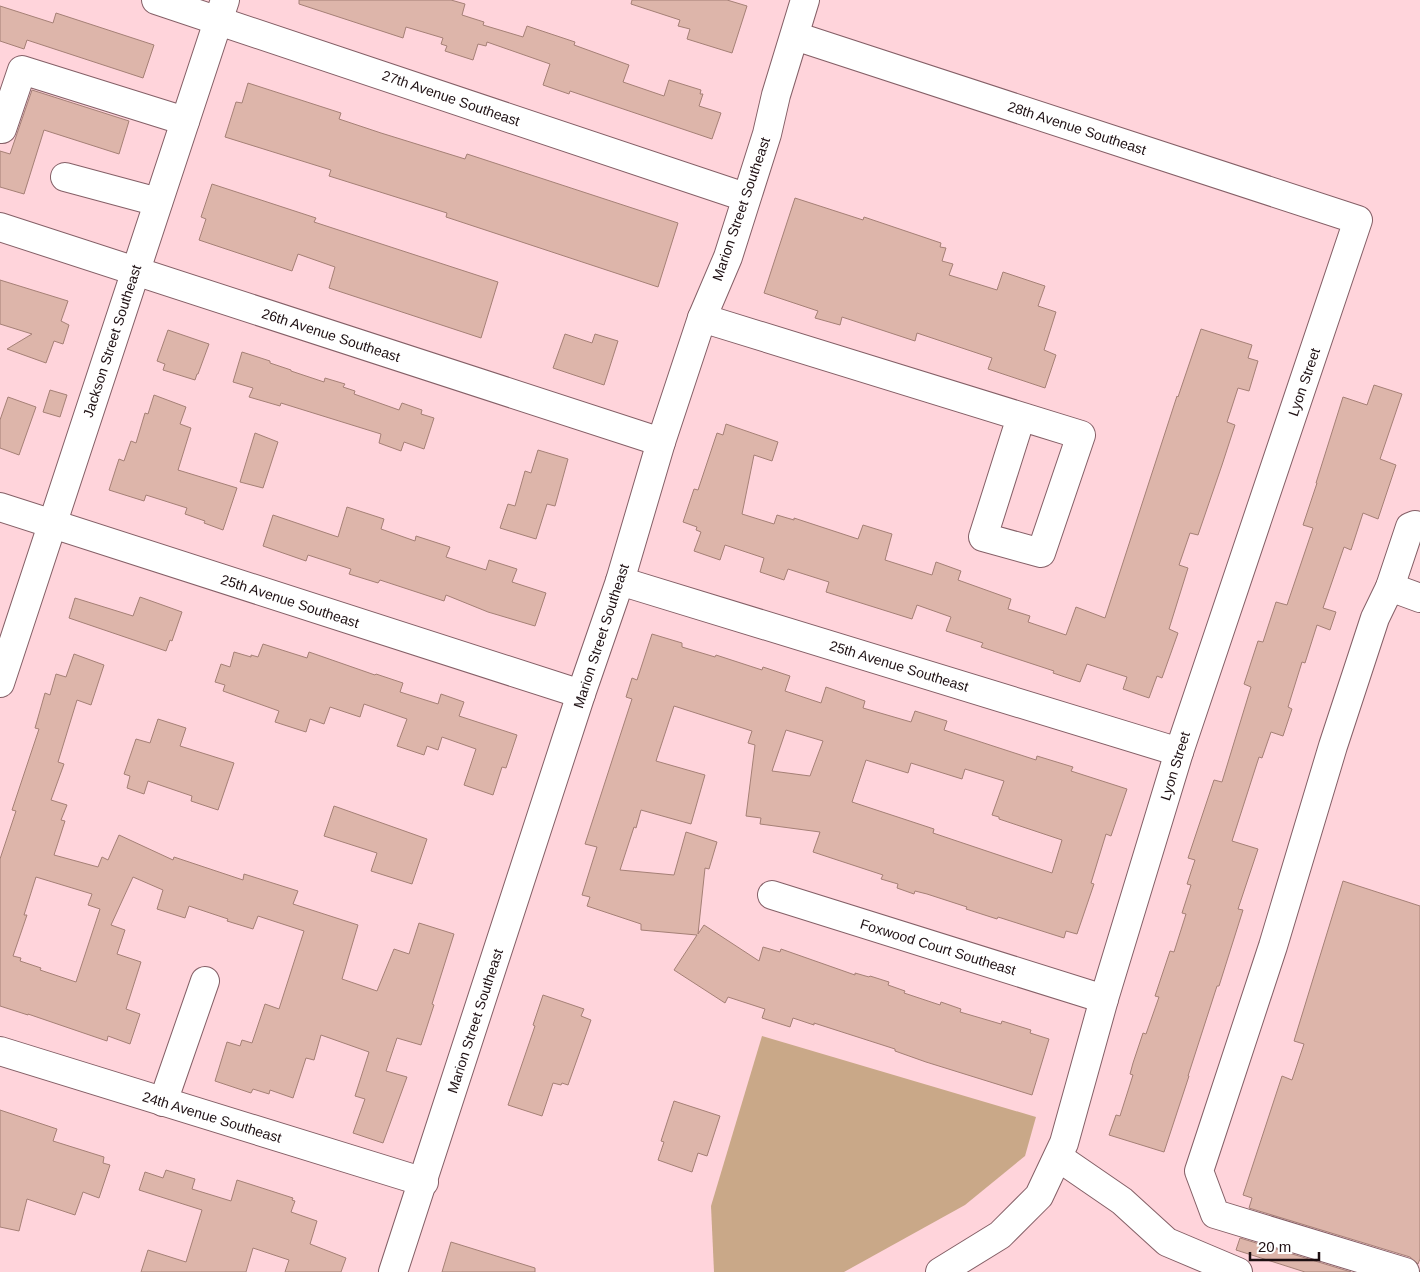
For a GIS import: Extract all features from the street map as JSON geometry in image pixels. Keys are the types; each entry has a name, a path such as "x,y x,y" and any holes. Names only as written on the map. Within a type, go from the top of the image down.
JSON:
{"street":[{"name":"27th Avenue Southeast","path":"156,0 222,10 745,198"},
{"name":"Marion Street Southeast","path":"394,1272 581,694 620,581 702,318 728,257 745,198 767,134 776,95 805,0"},
{"name":"Jackson Street Southeast","path":"0,683 222,10"},
{"name":"28th Avenue Southeast","path":"795,36 1358,220"},
{"path":"2,129 22,70 185,121"},
{"path":"65,177 158,202"},
{"name":"Lyon Street","path":"940,1272 1000,1235 1039,1196 1064,1143 1104,999 1179,752 1358,220"},
{"name":"26th Avenue Southeast","path":"0,227 662,442"},
{"path":"702,318 1081,435 1041,553 983,537 1021,417"},
{"name":"25th Avenue Southeast","path":"0,507 581,694"},
{"path":"1405,1272 1215,1214 1199,1171 1273,946 1375,618 1390,588 1410,527 1420,526"},
{"name":"25th Avenue Southeast","path":"620,581 1179,752"},
{"path":"1390,588 1420,598"},
{"name":"Foxwood Court Southeast","path":"772,896 1104,999"},
{"path":"162,1102 205,981"},
{"name":"24th Avenue Southeast","path":"0,1052 424,1182"},
{"path":"1058,1157 1122,1201 1167,1242 1238,1272"}],"shaded area":[{"path":"762,1036 1036,1117 1025,1156 965,1205 844,1272 714,1272 711,1206"}],"building":[{"path":"299,0 451,0 465,4 462,15 484,22 483,25 523,37 527,26 575,42 574,45 629,65 623,82 664,96 669,80 701,90 700,94 703,94 699,106 721,113 712,139 570,91 569,94 543,85 550,64 487,42 486,46 478,44 473,60 445,51 447,46 441,44 443,38 406,27 403,38 299,4"},
{"path":"632,0 727,0 747,6 732,53 687,39 690,29 678,26 680,20 631,4"},
{"path":"0,6 53,23 56,13 154,45 143,78 27,40 24,49 0,41"},
{"path":"248,83 341,113 339,119 381,133 465,159 467,154 678,223 658,287 446,217 447,213 329,176 331,170 225,137 236,102 242,103"},
{"path":"32,90 129,121 119,154 44,130 24,194 0,187 0,151 10,154"},
{"path":"212,184 316,218 314,222 498,282 481,338 329,288 335,267 298,254 292,271 199,240 206,219 201,217"},
{"path":"795,198 863,220 864,217 941,243 940,247 946,248 942,261 953,264 949,275 997,290 1003,272 1045,286 1038,306 1056,312 1044,350 1056,355 1045,388 988,369 992,358 917,333 915,341 842,317 840,325 815,318 818,311 764,293"},
{"path":"0,280 68,301 61,321 69,325 63,344 54,341 46,363 7,349 32,334 0,324"},
{"path":"1201,329 1252,345 1248,358 1258,361 1249,391 1238,388 1227,422 1235,425 1222,465 1198,535 1190,533 1179,565 1188,568 1169,629 1178,633 1162,678 1157,676 1149,698 1123,689 1127,677 1087,664 1080,682 1053,673 1054,671 981,647 983,643 946,631 951,617 917,605 912,619 826,592 829,582 788,569 784,580 760,572 764,558 725,545 720,560 694,551 701,532 696,530 697,527 683,522 694,489 698,490 717,433 723,435 726,424 778,442 772,461 754,455 742,514 774,524 777,515 794,520 794,518 858,539 863,525 892,534 885,560 932,575 936,562 961,571 958,580 1011,599 1008,609 1030,616 1028,622 1066,635 1076,607 1105,618 1177,396"},
{"path":"168,330 209,344 195,380 163,370 165,364 157,361"},
{"path":"565,334 592,343 595,334 618,341 604,385 553,368"},
{"path":"242,352 324,382 325,378 345,384 343,387 355,391 354,394 399,410 402,403 422,410 421,414 434,418 424,449 404,442 401,451 379,443 381,434 281,403 280,406 249,397 253,388 233,382"},
{"path":"1374,385 1402,394 1380,459 1396,465 1378,519 1363,513 1351,550 1344,547 1323,608 1336,612 1330,630 1317,625 1305,663 1302,662 1288,707 1292,709 1283,736 1271,732 1262,758 1259,757 1232,841 1258,849 1238,909 1243,910 1164,1152 1109,1135 1116,1115 1120,1116 1133,1075 1130,1074 1133,1063 1143,1033 1146,1034 1159,997 1155,996 1170,951 1174,952 1186,914 1182,913 1191,885 1187,884 1195,860 1188,858 1214,780 1222,782 1251,687 1244,684 1258,641 1263,642 1276,602 1287,605 1313,528 1303,525 1343,397 1367,405"},
{"path":"50,390 67,395 60,417 43,412"},
{"path":"154,395 186,407 180,424 191,428 178,470 237,488 223,530 185,514 187,508 146,495 144,501 109,490 119,459 124,461 131,441 136,443 145,413 148,414"},
{"path":"8,397 36,407 19,455 0,448 0,420"},
{"path":"255,433 278,442 263,488 240,482"},
{"path":"538,450 568,459 555,506 547,504 536,539 500,528 508,504 515,506 525,471 531,473"},
{"path":"347,507 384,519 381,529 415,541 416,536 450,547 446,557 486,570 489,560 517,569 512,582 546,593 535,626 488,612 446,595 444,601 380,580 378,583 349,574 351,569 308,555 306,561 263,546 273,515 338,537"},
{"path":"140,597 182,612 172,641 170,640 166,651 69,618 75,598 133,616"},
{"path":"652,634 682,643 682,647 715,657 716,655 762,670 763,667 790,676 785,691 821,703 826,687 865,701 863,708 911,722 915,711 947,721 944,730 1036,760 1037,756 1073,767 1071,771 1127,789 1111,836 1106,834 1091,883 1094,884 1077,934 1066,931 1064,938 998,917 997,919 927,894 915,891 914,894 897,888 898,884 881,879 883,875 813,852 820,832 760,824 761,818 746,816 755,745 748,743 752,731 674,706 656,761 705,775 691,824 641,810 620,870 674,875 686,832 717,842 709,869 705,868 698,934 704,925 759,961 763,947 780,952 781,949 855,975 855,973 870,976 889,982 888,985 905,991 904,993 940,1005 941,1002 961,1009 960,1012 1001,1024 1002,1021 1031,1030 1030,1033 1049,1039 1032,1095 926,1062 895,1051 895,1049 814,1023 814,1025 793,1018 790,1027 762,1018 765,1009 728,997 725,1003 674,970 697,935 641,930 641,924 587,906 590,897 582,895 597,847 585,844 632,699 626,697 632,678 637,680","holes":["786,730 823,741 810,776 772,771","866,760 908,773 911,763 962,779 965,769 1004,781 992,815 1062,840 1052,873 933,833 934,829 852,802"]},
{"path":"263,644 307,658 309,652 403,683 400,692 438,704 441,694 464,702 459,716 517,735 506,768 502,767 493,795 464,785 476,749 442,737 438,750 427,746 424,755 397,746 407,719 364,704 360,717 330,707 324,724 310,719 306,732 275,722 279,711 223,691 225,685 215,682 221,664 230,667 234,652 258,657"},
{"path":"74,654 104,665 91,705 77,700 58,762 64,764 51,800 67,805 61,820 65,821 54,855 98,867 102,857 108,860 119,835 173,860 174,857 243,880 244,874 298,891 293,904 358,925 342,979 377,991 394,949 409,954 419,923 454,934 421,1045 397,1038 386,1071 407,1077 383,1143 353,1133 365,1099 355,1096 369,1052 321,1035 314,1060 306,1058 293,1098 270,1090 269,1094 253,1089 251,1093 215,1081 227,1042 240,1046 242,1040 252,1043 265,1004 279,1009 304,931 258,916 253,929 189,906 185,918 157,909 163,890 133,877 111,925 125,930 117,954 141,962 126,1009 140,1014 130,1044 108,1036 107,1041 0,1006 0,859 16,811 12,810 39,729 35,728 45,693 50,695 56,674 66,677","holes":["36,877 92,894 88,905 100,909 76,982 40,970 41,968 20,961 21,958 13,956 27,915 24,915"]},
{"path":"158,719 186,728 180,746 234,763 218,810 191,801 192,796 148,781 144,794 127,788 130,776 124,774 136,739 150,743"},
{"path":"334,806 427,839 412,884 371,871 377,853 324,836"},
{"path":"1343,881 1420,906 1420,1259 1418,1264 1410,1257 1249,1208 1252,1198 1243,1195 1282,1076 1292,1080 1304,1044 1294,1041"},
{"path":"543,995 584,1009 581,1016 591,1020 568,1085 553,1083 542,1116 508,1105 535,1026 533,1025"},
{"path":"674,1101 720,1116 707,1156 698,1153 692,1172 658,1160 664,1142 661,1141"},
{"path":"0,1110 57,1129 53,1141 104,1157 103,1163 110,1165 99,1198 83,1192 75,1215 27,1199 19,1231 0,1227"},
{"path":"166,1170 195,1179 192,1189 231,1201 237,1180 293,1198 292,1200 295,1201 291,1212 317,1221 310,1244 346,1258 341,1272 285,1272 289,1260 253,1248 246,1272 141,1272 148,1250 186,1262 202,1210 139,1190 145,1172 163,1178"},
{"path":"1240,1238 1351,1272 1305,1272 1236,1250"},
{"path":"451,1242 535,1268 535,1272 442,1272"}]}
